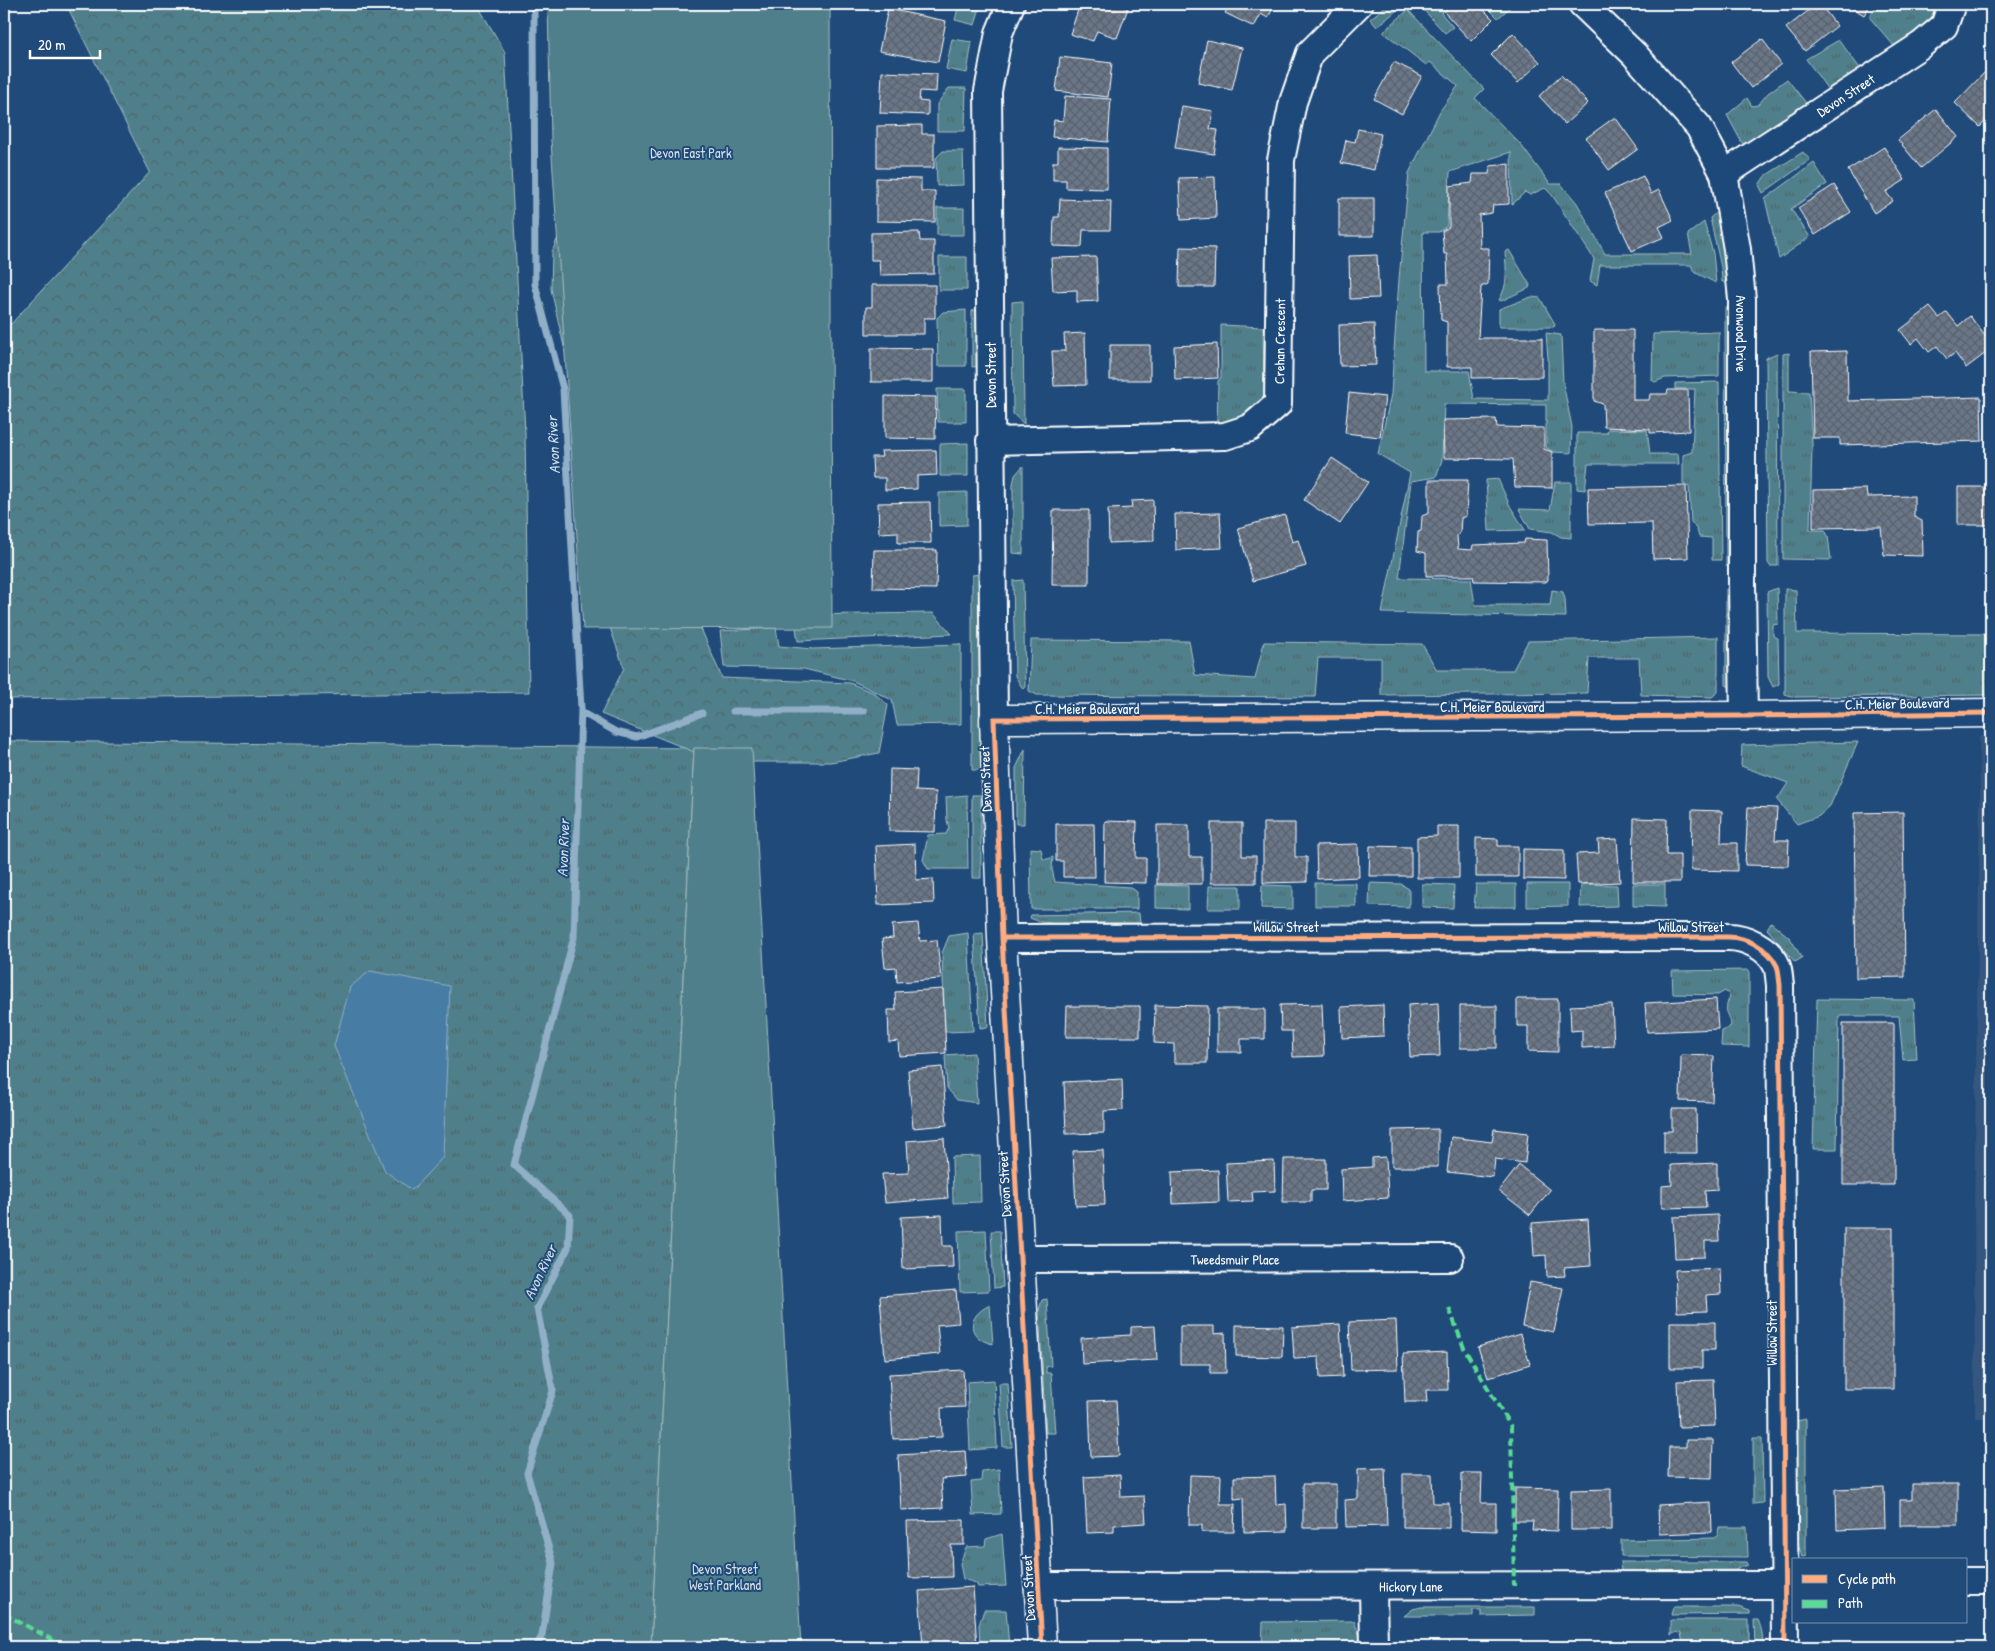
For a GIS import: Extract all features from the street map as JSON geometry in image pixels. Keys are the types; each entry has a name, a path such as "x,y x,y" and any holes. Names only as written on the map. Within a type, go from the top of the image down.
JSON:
{"street":[{"name":"Devon Street","path":"1010,4 999,33 988,91 994,719 1002,938 1042,1647"},
{"name":"Crehan Crescent","path":"990,441 1224,436 1250,428 1278,404 1281,160 1293,102 1310,53 1359,4"},
{"name":"Avonwood Drive","path":"1582,4 1635,55 1699,127 1724,174 1737,249 1742,299 1744,716"},
{"name":"Devon Street","path":"1724,174 1921,45 1944,26 1952,4"},
{"name":"C.H. Meier Boulevard","path":"994,719 1744,716 1991,713"},
{"name":"Willow Street","path":"1002,938 1728,937 1753,942 1766,952 1777,965 1780,985 1789,1585 1785,1647"},
{"name":"Tweedsmuir Place","path":"1019,1259 1450,1258"},
{"path":"1968,1581 1991,1581"},
{"name":"Hickory Lane","path":"1039,1586 1789,1585"},
{"path":"1373,1587 1374,1647"}],"shaded area":[{"path":"1979,736 1991,736 1991,1418 1975,1418 1974,1214 1980,795"},
{"path":"370,971 450,986 443,1157 412,1190 385,1171 334,1046 350,987"}],"green space":[{"path":"66,4 477,4 505,52 525,432 529,692 4,699 4,325 11,324 150,172"},
{"name":"Devon East Park","path":"548,4 830,4 832,628 583,629 551,141"},
{"path":"959,4 981,4 975,25 955,20"},
{"path":"1388,4 1403,5 1377,27 1370,19"},
{"path":"1418,4 1450,4 1441,13 1453,27 1445,33"},
{"path":"1484,4 1514,4 1498,18"},
{"path":"1933,4 1940,8 1934,20 1895,47 1869,17 1877,5"},
{"path":"1408,10 1484,89 1475,98 1521,145 1550,184 1561,184 1577,203 1605,254 1692,254 1688,234 1704,222 1713,253 1716,283 1694,272 1691,265 1600,265 1597,285 1590,281 1594,259 1552,195 1545,188 1530,195 1525,192 1512,205 1511,152 1450,172 1447,226 1439,232 1423,232 1424,371 1469,371 1474,399 1548,400 1546,333 1561,335 1563,383 1572,427 1571,453 1554,452 1546,448 1546,405 1444,404 1442,460 1436,477 1411,481 1399,578 1471,579 1475,605 1550,605 1552,590 1563,592 1566,617 1382,613 1410,473 1378,454 1391,394 1409,173 1440,111 1458,86 1430,62 1426,65 1383,32"},
{"path":"952,39 972,42 967,73 946,69"},
{"path":"1839,40 1862,71 1831,94 1806,59"},
{"path":"1787,79 1810,108 1751,144 1742,143 1727,115 1747,98 1752,106 1758,105 1768,93"},
{"path":"949,88 966,88 965,131 937,131 937,104"},
{"path":"943,151 963,151 964,185 937,186 936,158"},
{"path":"1803,152 1810,160 1763,193 1759,185 1765,176"},
{"path":"1814,163 1827,184 1791,209 1810,237 1779,259 1765,199"},
{"path":"937,208 964,208 964,235 937,235"},
{"path":"1718,211 1733,281 1722,282 1721,267 1710,218"},
{"path":"561,230 691,605 722,678 850,683 874,693 888,705 879,753 831,762 719,762 601,714 624,668 599,596 567,360 551,289 552,252"},
{"path":"1509,250 1530,285 1529,288 1501,301 1499,300 1506,276 1505,252"},
{"path":"939,257 967,257 967,290 939,290"},
{"path":"1531,297 1540,298 1555,324 1554,327 1499,327 1499,309"},
{"path":"1023,301 1024,424 1013,414 1012,302"},
{"path":"1730,306 1736,565 1726,566 1725,307"},
{"path":"982,308 982,366 972,367 972,311"},
{"path":"966,310 966,366 938,366 937,318 943,312"},
{"path":"1221,325 1263,327 1264,397 1250,420 1217,427 1218,381 1221,377"},
{"path":"1719,332 1719,376 1665,378 1655,382 1652,380 1653,334"},
{"path":"1777,353 1778,566 1770,566 1768,563 1766,358"},
{"path":"1789,353 1789,391 1809,392 1812,444 1810,530 1825,530 1828,536 1831,560 1783,559 1783,354"},
{"path":"1719,382 1721,560 1712,560 1712,538 1699,537 1697,530 1691,522 1689,486 1683,484 1683,455 1692,452 1695,389 1675,389 1675,383"},
{"path":"937,389 966,389 966,422 938,422"},
{"path":"1608,429 1647,430 1650,454 1678,454 1679,464 1588,464 1585,490 1577,489 1577,433 1607,433"},
{"path":"968,443 968,476 940,476 940,444"},
{"path":"1023,466 1023,554 1013,553 1013,484 1015,475"},
{"path":"1498,479 1510,506 1525,530 1489,531 1486,480"},
{"path":"1555,482 1571,482 1571,538 1561,537 1552,532 1530,529 1519,509 1550,510"},
{"path":"967,492 967,525 939,526 939,493"},
{"path":"982,574 981,770 972,770 972,575"},
{"path":"1023,580 1025,687 1023,689 1015,676 1013,581"},
{"path":"1777,588 1778,624 1773,625 1773,636 1778,638 1779,684 1773,687 1768,677 1767,592"},
{"path":"1726,589 1731,590 1733,684 1730,687 1726,685"},
{"path":"1785,589 1796,590 1797,633 1991,634 1991,695 1795,697 1785,694"},
{"path":"933,613 952,634 798,641 794,615"},
{"path":"776,628 779,646 813,649 961,644 961,724 897,725 892,700 853,681 804,669 724,667 720,631"},
{"path":"1718,637 1718,692 1712,697 1641,695 1639,658 1589,658 1587,693 1381,695 1381,658 1318,658 1315,697 1037,695 1029,691 1031,640 1189,641 1195,675 1255,679 1264,642 1422,644 1437,670 1513,670 1528,641"},
{"path":"4,741 694,748 651,1647 4,1647"},
{"path":"1858,742 1830,806 1819,816 1797,824 1777,800 1788,783 1741,766 1742,745"},
{"name":"Devon Street West Parkland","path":"694,748 752,748 801,1647 651,1647"},
{"path":"1025,749 1024,824 1016,824 1016,768"},
{"path":"967,795 968,869 928,869 923,860 928,835 946,834 949,828 946,797"},
{"path":"972,795 981,795 981,878 972,878"},
{"path":"1030,848 1041,849 1043,859 1053,857 1052,869 1055,882 1130,887 1137,892 1137,909 1031,909"},
{"path":"1315,883 1356,883 1356,906 1315,906"},
{"path":"1370,883 1401,884 1409,889 1409,907 1369,906"},
{"path":"1422,884 1454,885 1453,908 1422,907"},
{"path":"1476,884 1516,884 1516,907 1474,907"},
{"path":"1527,884 1568,884 1568,906 1527,907"},
{"path":"1581,884 1617,885 1618,906 1580,907"},
{"path":"1633,884 1665,884 1665,907 1633,906"},
{"path":"1156,885 1188,886 1188,909 1156,908"},
{"path":"1262,885 1293,886 1293,909 1261,908"},
{"path":"1209,886 1240,886 1240,909 1208,909"},
{"path":"1139,913 1140,923 1054,923 1040,922 1030,918 1031,915"},
{"path":"1771,922 1790,938 1802,958 1795,962 1767,929"},
{"path":"968,933 973,1031 945,1032 942,953 949,936"},
{"path":"983,933 988,1027 980,1028 974,934"},
{"path":"1749,970 1749,1047 1721,1046 1722,1031 1731,1026 1727,1010 1730,996 1725,991 1718,995 1673,994 1672,971"},
{"path":"1817,999 1914,1000 1917,1059 1903,1060 1899,1016 1839,1016 1837,1149 1813,1149"},
{"path":"974,1053 977,1103 957,1100 947,1088 945,1055"},
{"path":"980,1156 981,1202 953,1203 952,1157"},
{"path":"986,1230 989,1291 960,1292 958,1231"},
{"path":"991,1231 1000,1231 1003,1287 994,1288"},
{"path":"1047,1299 1051,1366 1046,1367 1046,1373 1051,1373 1055,1433 1046,1433 1039,1310 1042,1300"},
{"path":"990,1305 993,1344 978,1337 972,1326 977,1315"},
{"path":"994,1380 997,1448 970,1450 967,1382"},
{"path":"999,1383 1008,1383 1012,1447 1003,1447"},
{"path":"1806,1419 1806,1556 1802,1557 1797,1540 1797,1421"},
{"path":"1753,1438 1762,1438 1763,1503 1753,1504"},
{"path":"999,1469 1001,1514 973,1515 971,1482 981,1481 982,1471"},
{"path":"1719,1527 1747,1527 1748,1557 1621,1556 1621,1540 1714,1538 1718,1535"},
{"path":"1002,1534 1006,1586 978,1587 976,1583 963,1579 960,1564 966,1547 985,1546 986,1539"},
{"path":"1620,1562 1747,1562 1748,1565 1735,1570 1621,1571"},
{"path":"1421,1607 1535,1607 1535,1615 1481,1616 1481,1610 1473,1610 1473,1616 1404,1616 1413,1609"},
{"path":"1673,1607 1738,1607 1750,1611 1750,1614 1671,1615"},
{"path":"984,1610 1006,1610 1009,1647 980,1647 979,1625"},
{"path":"1671,1620 1749,1620 1749,1647 1726,1647 1726,1641 1720,1640 1719,1646 1683,1643 1681,1634 1677,1632 1671,1635"},
{"path":"1754,1620 1758,1620 1763,1647 1755,1647"},
{"path":"1354,1621 1360,1637 1360,1647 1262,1647 1263,1622"}],"building":[{"path":"924,4 940,4 938,8"},
{"path":"1080,4 1116,4 1128,8 1117,38 1097,31 1093,41 1070,34"},
{"path":"1230,4 1266,4 1273,8 1268,18 1261,14 1254,27 1225,13"},
{"path":"1452,4 1478,4 1493,19 1471,41 1444,12"},
{"path":"1817,4 1820,4 1837,26 1805,51 1786,28"},
{"path":"1846,4 1871,4 1864,15"},
{"path":"888,9 946,21 938,62 879,51"},
{"path":"1513,33 1540,62 1518,83 1491,55"},
{"path":"1762,39 1781,64 1751,88 1731,62"},
{"path":"1207,40 1242,48 1232,90 1198,83"},
{"path":"1060,57 1112,63 1108,97 1056,91"},
{"path":"1394,62 1422,76 1402,114 1374,99"},
{"path":"1986,71 1991,76 1991,115 1980,127 1955,103"},
{"path":"882,72 937,74 936,92 920,91 919,101 928,102 928,115 880,113"},
{"path":"1561,75 1588,103 1565,124 1539,96"},
{"path":"1065,96 1111,99 1108,142 1052,137 1054,120 1063,121"},
{"path":"1182,106 1213,111 1210,129 1218,130 1214,154 1175,148"},
{"path":"1936,109 1958,137 1921,168 1898,140"},
{"path":"1615,117 1638,149 1609,170 1586,138"},
{"path":"922,125 922,134 934,134 934,168 877,168 877,126"},
{"path":"1358,129 1381,134 1374,170 1341,163 1346,140 1355,142"},
{"path":"1058,147 1107,148 1107,189 1066,188 1066,180 1053,180 1053,162 1058,162"},
{"path":"1884,147 1905,180 1886,192 1893,201 1874,213 1848,170"},
{"path":"1509,164 1509,204 1493,205 1492,213 1479,215 1480,248 1489,248 1488,284 1481,287 1478,338 1542,338 1542,377 1472,378 1472,367 1447,367 1447,322 1441,320 1440,284 1448,284 1447,254 1444,254 1442,231 1449,227 1449,186 1472,183 1473,174 1489,174 1490,166"},
{"path":"1643,176 1651,194 1659,190 1673,220 1659,227 1664,237 1632,251 1605,193"},
{"path":"1215,177 1216,218 1181,220 1179,178"},
{"path":"876,178 921,179 921,191 935,191 935,222 876,221"},
{"path":"1834,185 1851,212 1815,235 1798,208"},
{"path":"1339,198 1374,198 1374,236 1339,236"},
{"path":"1060,199 1111,201 1110,230 1083,230 1082,247 1053,246 1054,217 1059,217"},
{"path":"919,232 920,241 934,241 934,274 880,275 879,260 871,260 871,233"},
{"path":"1180,247 1215,248 1214,287 1179,287"},
{"path":"1377,255 1379,298 1350,299 1349,256"},
{"path":"1096,257 1098,301 1077,302 1077,290 1053,291 1051,258"},
{"path":"1991,265 1991,289 1987,288 1987,267"},
{"path":"872,285 935,285 935,318 924,318 924,334 866,334 866,307 872,307"},
{"path":"1930,307 1939,318 1947,312 1958,326 1970,316 1991,344 1991,349 1966,368 1955,353 1947,359 1937,346 1929,352 1918,338 1911,344 1900,330"},
{"path":"1374,324 1376,365 1340,366 1339,325"},
{"path":"1594,330 1633,330 1633,400 1649,400 1650,394 1667,394 1668,390 1688,390 1689,431 1650,433 1650,429 1604,427 1603,404 1594,401"},
{"path":"1085,333 1086,385 1054,386 1052,351 1065,351 1064,334"},
{"path":"1217,344 1218,378 1175,380 1174,346"},
{"path":"1110,345 1150,345 1150,380 1110,380"},
{"path":"871,348 933,349 933,382 871,382"},
{"path":"1847,351 1848,401 1981,397 1982,441 1840,445 1840,438 1813,438 1811,352"},
{"path":"1349,393 1385,397 1380,437 1345,433"},
{"path":"885,396 936,397 935,439 885,438"},
{"path":"1496,419 1497,427 1544,428 1544,449 1552,452 1552,488 1515,487 1513,459 1444,458 1443,420"},
{"path":"936,450 937,475 917,476 917,489 885,490 885,478 873,478 872,457 882,457 881,451"},
{"path":"1332,458 1368,482 1340,524 1304,500"},
{"path":"1429,480 1468,480 1466,516 1461,518 1460,533 1457,535 1458,549 1472,550 1473,545 1524,543 1525,539 1547,540 1548,580 1546,582 1474,581 1473,576 1426,576 1426,553 1417,551 1418,532 1421,531 1422,516 1429,513"},
{"path":"1686,486 1688,558 1653,559 1652,523 1589,524 1588,488"},
{"path":"1958,487 1991,487 1991,532 1990,525 1958,525"},
{"path":"1866,489 1867,497 1914,496 1914,517 1922,521 1923,556 1884,555 1881,527 1813,528 1813,490"},
{"path":"1153,500 1154,541 1109,543 1108,509 1132,508 1131,501"},
{"path":"930,502 931,543 898,543 898,532 879,533 878,503"},
{"path":"1053,510 1089,510 1089,585 1052,585"},
{"path":"1220,513 1222,548 1176,550 1175,514"},
{"path":"1285,515 1292,542 1298,540 1306,566 1253,581 1238,528"},
{"path":"874,550 937,550 936,589 873,588"},
{"path":"890,769 917,770 916,791 936,792 935,832 889,831"},
{"path":"1748,807 1777,808 1775,840 1789,840 1788,866 1745,865"},
{"path":"1692,810 1722,811 1721,843 1737,843 1737,871 1691,870"},
{"path":"1903,812 1905,977 1856,978 1854,813"},
{"path":"1634,818 1667,819 1666,855 1680,855 1680,882 1633,882"},
{"path":"1105,821 1137,822 1136,858 1146,858 1146,883 1104,882"},
{"path":"1211,823 1242,823 1242,856 1256,856 1256,883 1211,883"},
{"path":"1263,823 1295,823 1295,857 1307,857 1307,882 1263,883"},
{"path":"1056,824 1094,824 1095,877 1063,877 1063,861 1056,861"},
{"path":"1157,825 1189,825 1189,857 1202,857 1202,884 1157,884"},
{"path":"1437,826 1459,826 1459,878 1417,878 1417,837 1437,836"},
{"path":"1476,838 1498,839 1498,846 1518,846 1518,877 1476,877"},
{"path":"1617,839 1620,882 1578,884 1576,854 1599,853 1598,840"},
{"path":"915,844 916,880 933,879 934,903 878,905 876,846"},
{"path":"1358,844 1359,877 1317,879 1316,845"},
{"path":"1370,846 1411,847 1411,876 1369,876"},
{"path":"1523,849 1564,850 1564,880 1523,879"},
{"path":"918,923 920,941 937,940 941,979 897,982 896,967 885,968 882,939 893,938 892,925"},
{"path":"943,989 946,1053 899,1056 898,1041 889,1042 888,1010 896,1010 895,992"},
{"path":"1517,999 1558,999 1558,1052 1528,1051 1528,1026 1517,1026"},
{"path":"1716,999 1718,1029 1647,1032 1645,1003"},
{"path":"1438,1003 1440,1056 1410,1057 1408,1005"},
{"path":"1322,1004 1324,1056 1293,1057 1292,1031 1281,1031 1280,1005"},
{"path":"1612,1004 1614,1046 1582,1048 1582,1030 1571,1031 1570,1006"},
{"path":"1155,1005 1208,1006 1207,1063 1174,1063 1174,1044 1154,1043"},
{"path":"1383,1005 1384,1036 1342,1038 1341,1007"},
{"path":"1067,1006 1140,1006 1140,1037 1066,1037"},
{"path":"1460,1006 1497,1006 1497,1048 1460,1048"},
{"path":"1217,1009 1265,1009 1265,1039 1241,1039 1241,1052 1217,1052"},
{"path":"1843,1023 1894,1023 1894,1185 1843,1185"},
{"path":"1681,1055 1714,1056 1712,1102 1680,1101"},
{"path":"942,1067 947,1125 913,1128 908,1070"},
{"path":"1122,1079 1123,1110 1104,1111 1104,1133 1066,1134 1064,1082"},
{"path":"1672,1109 1696,1109 1697,1153 1664,1153 1664,1131 1672,1131"},
{"path":"1438,1129 1438,1167 1392,1167 1392,1130"},
{"path":"1494,1129 1528,1133 1525,1163 1495,1159 1493,1177 1447,1172 1451,1137 1492,1142"},
{"path":"944,1138 948,1198 885,1203 882,1174 909,1173 907,1141"},
{"path":"1103,1150 1105,1205 1076,1206 1073,1151"},
{"path":"1386,1157 1388,1198 1342,1201 1341,1169 1372,1167 1372,1158"},
{"path":"1284,1159 1326,1159 1326,1190 1311,1190 1311,1202 1283,1202"},
{"path":"1274,1161 1275,1191 1252,1192 1253,1201 1228,1202 1226,1163"},
{"path":"1717,1163 1717,1190 1705,1191 1706,1207 1662,1208 1662,1186 1672,1185 1671,1165"},
{"path":"1519,1165 1550,1190 1530,1215 1499,1191"},
{"path":"1218,1170 1219,1202 1173,1204 1172,1172"},
{"path":"942,1215 943,1246 952,1246 953,1267 903,1269 901,1217"},
{"path":"1718,1215 1719,1241 1705,1241 1705,1257 1675,1258 1673,1217"},
{"path":"1588,1219 1591,1266 1564,1268 1565,1276 1547,1277 1546,1255 1534,1256 1532,1223"},
{"path":"1844,1228 1893,1228 1893,1389 1844,1389"},
{"path":"1720,1268 1721,1294 1706,1295 1707,1311 1677,1312 1675,1270"},
{"path":"1530,1282 1563,1288 1554,1332 1522,1326"},
{"path":"956,1290 959,1323 937,1325 940,1354 885,1359 880,1296"},
{"path":"1396,1320 1398,1369 1351,1370 1349,1322"},
{"path":"1670,1322 1715,1322 1715,1350 1702,1350 1702,1368 1670,1368"},
{"path":"1340,1324 1343,1377 1320,1378 1319,1357 1294,1358 1292,1327"},
{"path":"1236,1325 1283,1326 1282,1357 1236,1356"},
{"path":"1155,1326 1157,1360 1082,1364 1081,1338 1131,1335 1131,1327"},
{"path":"1180,1326 1214,1326 1214,1334 1225,1333 1226,1373 1210,1373 1210,1364 1180,1364"},
{"path":"1520,1334 1530,1364 1488,1378 1478,1347"},
{"path":"1447,1352 1448,1390 1426,1390 1427,1402 1405,1402 1403,1354"},
{"path":"963,1370 965,1407 941,1408 942,1437 893,1439 889,1374"},
{"path":"1713,1380 1715,1426 1679,1427 1677,1381"},
{"path":"1116,1400 1119,1456 1091,1457 1089,1401"},
{"path":"1686,1440 1713,1440 1712,1478 1668,1477 1669,1447 1686,1447"},
{"path":"965,1451 967,1477 941,1479 943,1508 901,1510 898,1455"},
{"path":"1385,1468 1387,1526 1346,1527 1345,1500 1358,1499 1358,1469"},
{"path":"1462,1473 1482,1473 1481,1503 1496,1503 1496,1531 1461,1530"},
{"path":"1403,1474 1432,1474 1433,1503 1449,1503 1449,1528 1403,1527"},
{"path":"1120,1475 1121,1497 1144,1496 1146,1523 1114,1525 1114,1532 1087,1533 1084,1477"},
{"path":"1190,1475 1221,1476 1220,1504 1235,1504 1234,1532 1202,1532 1202,1525 1189,1525"},
{"path":"1275,1476 1276,1505 1286,1504 1287,1531 1244,1532 1243,1498 1234,1499 1234,1477"},
{"path":"1303,1484 1336,1484 1336,1528 1303,1528"},
{"path":"1912,1484 1958,1484 1958,1525 1900,1525 1900,1500 1912,1500"},
{"path":"1884,1487 1885,1528 1837,1530 1836,1489"},
{"path":"1515,1488 1558,1489 1557,1531 1532,1530 1533,1521 1515,1521"},
{"path":"1611,1489 1611,1530 1571,1530 1571,1490"},
{"path":"1711,1502 1712,1532 1659,1534 1658,1505"},
{"path":"964,1520 964,1545 951,1545 952,1577 909,1578 907,1521"},
{"path":"973,1587 977,1647 923,1647 919,1591"},
{"path":"1850,1644 1879,1644 1879,1647 1850,1647"},
{"path":"1988,1645 1988,1647 1940,1647"}],"waterway":[{"name":"Avon River","path":"534,4 535,284 563,389 581,708 574,937 514,1165 570,1215 568,1248 537,1308 553,1391 527,1473 553,1563 542,1636 536,1647"},
{"path":"733,711 864,711"},
{"path":"581,712 616,732 637,737 702,713"}],"marked path":[{"path":"1449,1308 1464,1348 1511,1427 1514,1586"},
{"path":"4,1614 57,1642 61,1647"}],"cycle path":[{"path":"1042,1647 1002,938 994,719 1744,716 1991,713"},
{"path":"1002,938 1728,937 1749,941 1763,949 1777,966 1780,985 1785,1647"}]}
